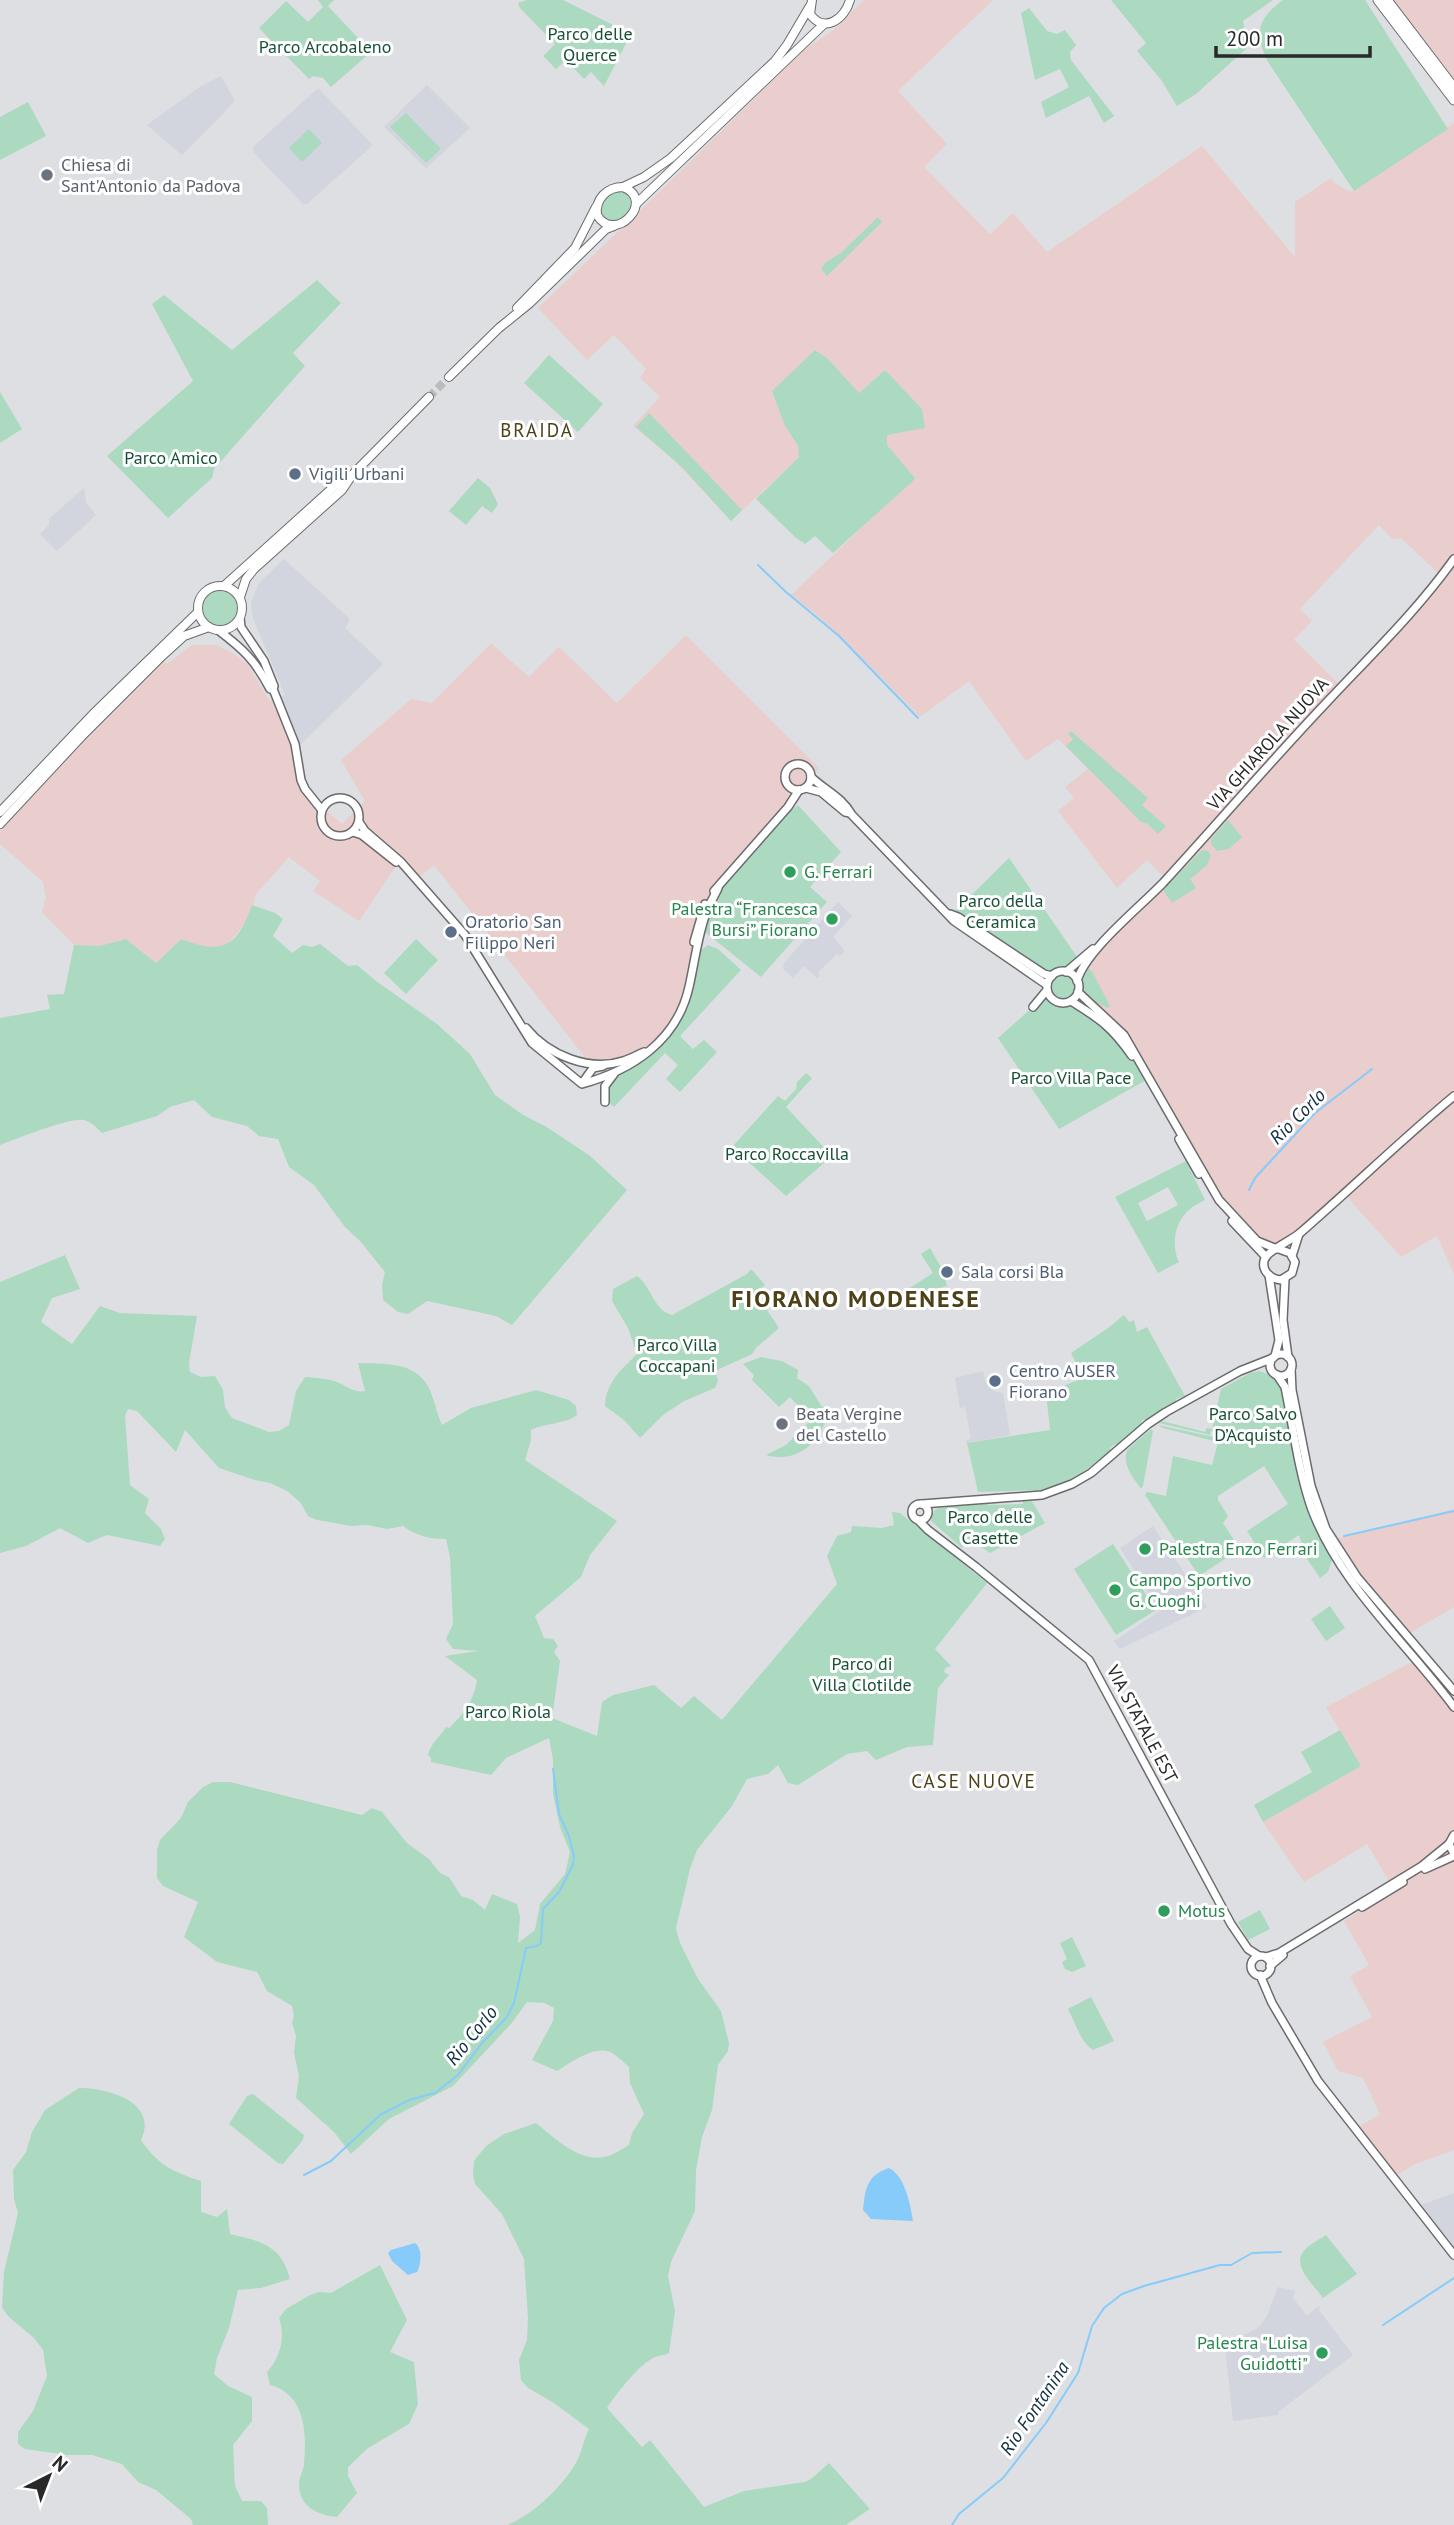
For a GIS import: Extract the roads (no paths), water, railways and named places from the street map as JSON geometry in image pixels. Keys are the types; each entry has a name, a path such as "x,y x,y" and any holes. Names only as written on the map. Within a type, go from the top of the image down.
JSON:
{"main road":[{"path":"1378,0 1454,100"},
{"path":"1387,0 1454,88"},
{"path":"499,328 530,303 606,229 627,219 636,204 824,24 838,19 850,1"},
{"path":"811,3 812,18 824,24"},
{"path":"449,377 575,248 606,192 644,177 671,158 775,61 811,3"},
{"path":"623,187 634,194 636,204"},
{"path":"596,207 599,220 614,226"},
{"path":"240,597 246,579 254,569 342,490 352,475 429,397"},
{"path":"224,586 337,484 352,475"},
{"path":"0,824 81,737 184,636 214,629 229,629 240,618 243,608 240,597 224,586 206,591 200,600 198,612 202,621 214,629"},
{"path":"0,812 96,711 198,612"}],"street":[{"name":"VIA GHIAROLA NUOVA","path":"1077,981 1080,971 1100,946 1158,888 1327,702 1401,626 1454,559"},
{"path":"240,618 241,627 264,661 274,686 292,736 301,780 306,791 321,809"},
{"path":"214,629 246,652 258,666 270,689 273,689"},
{"path":"777,818 790,797 785,776 792,765 803,765 809,770 811,777 830,790 848,808 849,813"},
{"path":"359,822 365,831 401,862 465,935 532,1044 582,1084 599,1080 644,1056 670,1031 684,1002 699,920 709,897 811,777"},
{"path":"789,787 821,792 849,813 954,921 1047,987 1052,999"},
{"path":"306,791 327,802"},
{"path":"353,832 360,814 354,803 342,799 327,802 321,809 320,822 323,828 335,834 353,832 362,835 408,871"},
{"path":"950,914 1044,974 1052,976 1066,972 1077,981 1078,992 1124,1035 1219,1200 1256,1241 1286,1250 1292,1255"},
{"name":"VIA GHIAROLA NUOVA","path":"1066,972 1100,946"},
{"path":"1052,976 1033,1007 1052,999 1062,1003 1071,1001 1078,992"},
{"path":"506,1000 523,1025 543,1046 578,1060 607,1064"},
{"path":"1071,1001 1099,1018 1124,1044 1213,1199 1266,1257"},
{"path":"584,1082 593,1068 648,1052"},
{"path":"604,1102 605,1086 614,1073"},
{"path":"1454,1096 1299,1234 1266,1257 1264,1267 1269,1275 1279,1340 1270,1366 1285,1387 1306,1488 1328,1543 1350,1578 1454,1707"},
{"path":"1299,1234 1292,1255 1294,1269 1285,1279 1283,1320 1288,1357 1292,1363 1292,1390 1311,1486 1326,1529 1357,1577 1454,1691"},
{"path":"1269,1275 1276,1279 1285,1279"},
{"path":"925,1506 922,1519 912,1515 911,1510 916,1504 925,1506 1042,1495 1072,1484 1091,1473 1151,1422 1240,1371 1282,1354 1288,1357"},
{"path":"1239,1373 1256,1369 1285,1375 1291,1370"},
{"name":"VIA STATALE EST","path":"922,1519 930,1530 1089,1660 1243,1949 1252,1961 1252,1970 1260,1975 1318,2081 1454,2255"},
{"path":"1252,1961 1279,1953 1422,1866 1450,1844 1454,1835"},
{"path":"1260,1975 1277,1959 1427,1868 1454,1855 1450,1844"},
{"name":"VIA STATALE EST","path":"1231,1924 1248,1949 1263,1957 1269,1969 1268,1986 1277,2009"}],"water":[{"path":"889,2168 903,2184 913,2221 871,2219 863,2210 868,2184 876,2175"},
{"path":"415,2243 420,2253 420,2265 417,2272 408,2275 392,2261 388,2253"}],"waterway":[{"path":"758,565 839,636 918,718"},
{"name":"Rio Corlo","path":"1249,1190 1255,1178 1315,1113 1372,1069"},
{"path":"1344,1536 1454,1511"},
{"name":"Rio Corlo","path":"304,2175 331,2161 380,2115 409,2100 435,2093 458,2075 482,2043 507,2017 514,2003 526,1948 541,1943 543,1909 559,1892 573,1865 569,1836 559,1814 553,1769"},
{"name":"Rio Fontanina","path":"952,2525 959,2514 1003,2478 1046,2423 1078,2373 1092,2326 1104,2308 1122,2294 1144,2286 1220,2265 1231,2265 1252,2253 1281,2252"},
{"path":"1383,2325 1454,2278"}],"tunnel":[{"path":"429,397 449,377"}],"place":[{"name":"Chiesa di Sant'Antonio da Padova","path":"47,175"},
{"name":"Vigili Urbani","path":"295,474"},
{"name":"G. Ferrari","path":"790,872"},
{"name":"Palestra “Francesca Bursi” Fiorano","path":"832,919"},
{"name":"Oratorio San Filippo Neri","path":"451,932"},
{"name":"Sala corsi Bla","path":"947,1272"},
{"name":"Centro AUSER Fiorano","path":"995,1381"},
{"name":"Beata Vergine del Castello","path":"782,1424"},
{"name":"Palestra Enzo Ferrari","path":"1145,1549"},
{"name":"Campo Sportivo G. Cuoghi","path":"1115,1590"},
{"name":"Motus","path":"1164,1911"},
{"name":"Palestra \"Luisa Guidotti\"","path":"1322,2353"}],"district":[{"name":"BRAIDA","path":"537,430"},
{"name":"FIORANO MODENESE","path":"856,1299"},
{"name":"CASE NUOVE","path":"974,1781"}],"park label":[{"name":"Parco delle Querce","path":"590,44"},
{"name":"Parco Arcobaleno","path":"325,47"},
{"name":"Parco Amico","path":"171,458"},
{"name":"Parco della Ceramica","path":"1001,911"},
{"name":"Parco Villa Pace","path":"1071,1078"},
{"name":"Parco Roccavilla","path":"787,1154"},
{"name":"Parco Villa Coccapani","path":"677,1355"},
{"name":"Parco Salvo D’Acquisto","path":"1253,1424"},
{"name":"Parco delle Casette","path":"990,1527"},
{"name":"Parco di Villa Clotilde","path":"862,1674"},
{"name":"Parco Riola","path":"508,1712"}]}
